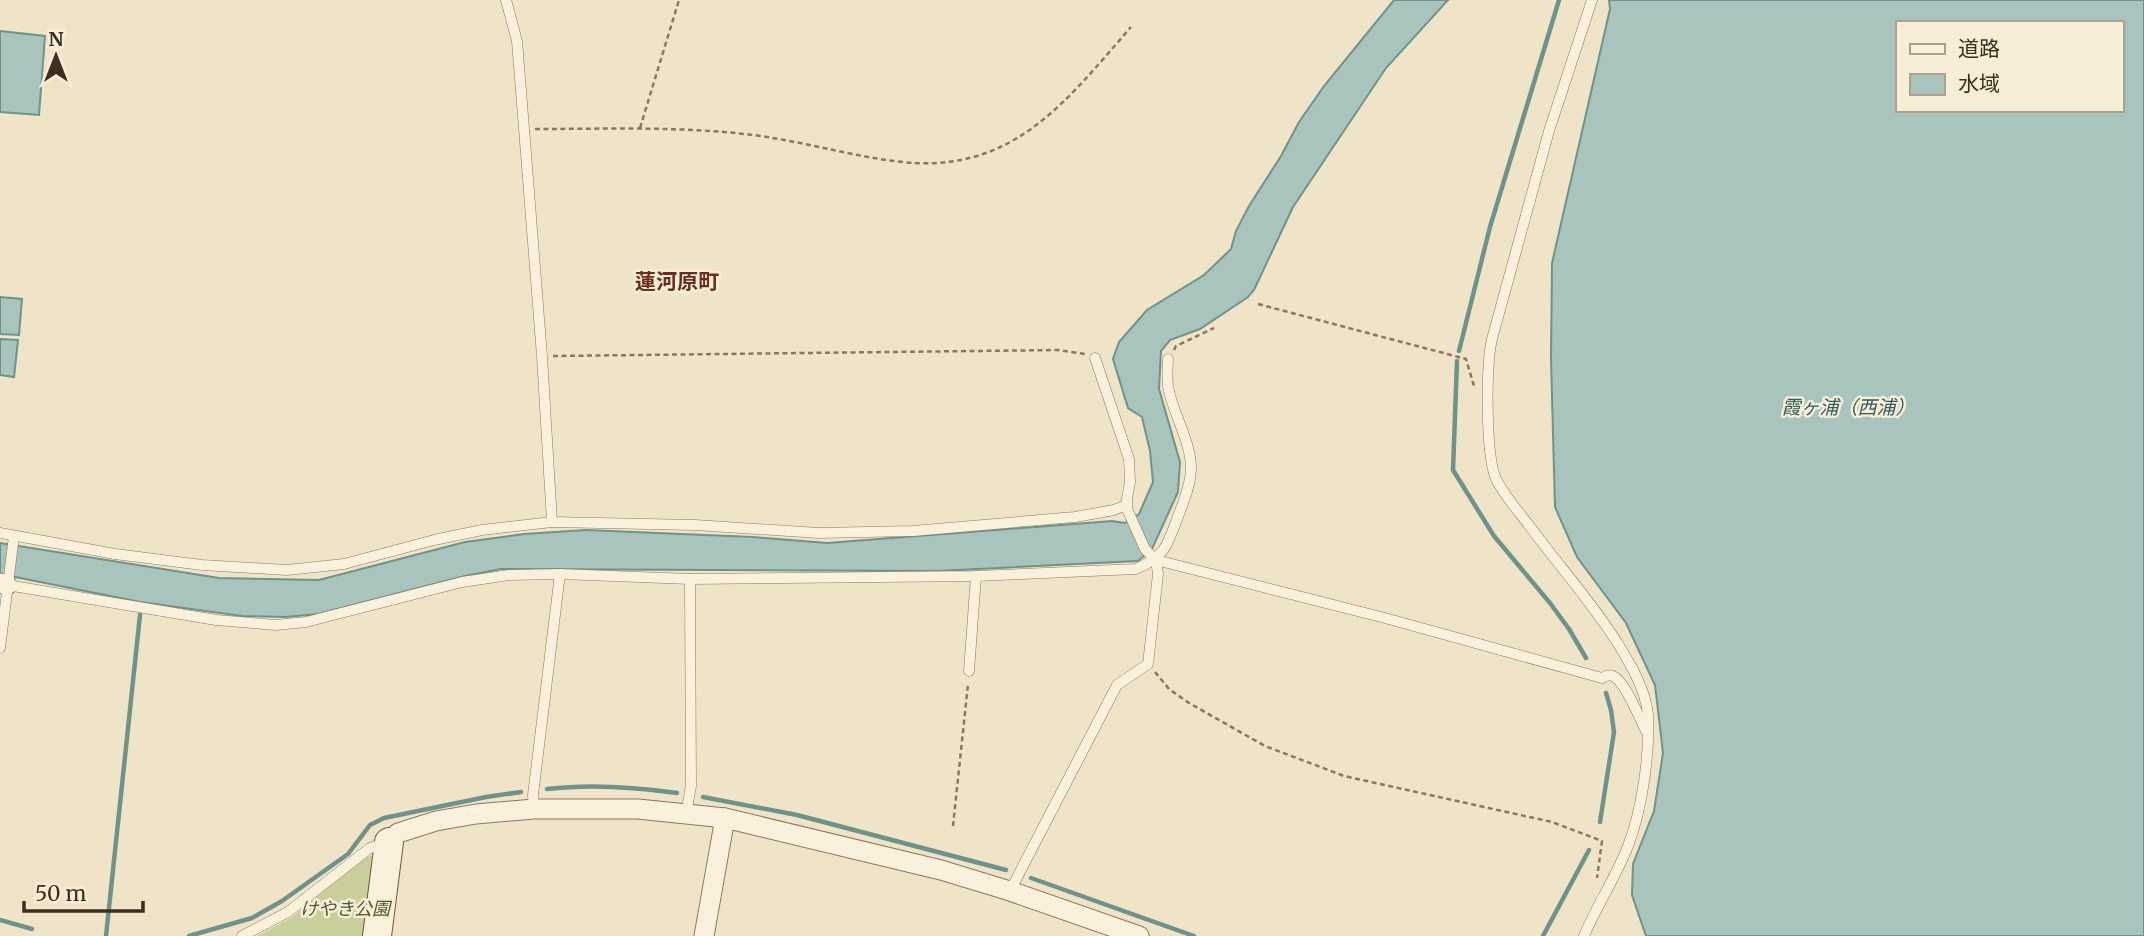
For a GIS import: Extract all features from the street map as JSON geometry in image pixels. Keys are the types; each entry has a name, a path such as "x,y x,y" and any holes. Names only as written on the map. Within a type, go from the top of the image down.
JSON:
{"street":[{"path":"377,936 388,842 398,832 436,821 476,814 534,810 638,809 725,818 941,870 1139,936"},
{"path":"704,936 725,818"}],"lane":[{"path":"506,0 517,41 552,522"},
{"path":"1584,936 1629,844 1639,812 1648,712 1638,678 1624,653 1581,590 1549,553 1496,479 1490,461 1489,354 1549,131 1592,0"},
{"path":"1095,358 1129,459 1130,482 1126,505 1145,549 1156,560 1385,618 1602,678 1609,675 1615,677 1631,700 1648,734"},
{"path":"5,582 216,620 276,625 306,622 486,578 560,574 690,579 976,576 1136,569 1156,560 1171,535 1188,489 1191,467 1179,419 1168,391 1168,359"},
{"path":"0,533 13,539 115,554 202,565 287,570 344,564 482,530 552,522 695,525 819,533 913,531 1075,517 1114,510 1126,505"},
{"path":"0,648 5,582 13,539"},
{"path":"1010,891 1117,685 1148,664 1158,574 1156,560"},
{"path":"534,810 533,795 560,574"},
{"path":"969,671 976,576"},
{"path":"686,814 691,786 690,579"},
{"path":"242,936 288,912 370,848 388,842"}],"path":[{"path":"640,128 679,0"},
{"path":"524,130 640,128 719,131 897,162 960,160 993,151 1051,116 1131,27"},
{"path":"1258,304 1466,359 1475,391"},
{"path":"1168,359 1177,346 1214,328"},
{"path":"542,356 1057,351 1084,353 1095,358"},
{"path":"1148,664 1169,689 1265,746 1344,776 1552,822 1602,841 1597,905"},
{"path":"953,826 969,671"}],"green space":[{"name":"けやき公園","path":"366,856 378,857 368,936 257,936 291,918"}],"water":[{"path":"1394,0 1448,0 1386,68 1293,207 1254,290 1248,297 1200,329 1170,340 1161,351 1159,389 1180,462 1178,492 1152,549 1138,561 938,571 501,569 318,614 285,617 242,616 140,602 0,574 0,543 219,578 319,580 465,542 524,534 586,530 827,543 1112,521 1125,523 1139,514 1153,482 1150,451 1142,417 1128,408 1113,359 1119,342 1147,310 1204,275 1231,249 1236,231 1249,206 1299,122 1324,86"},
{"name":"霞ヶ浦（西浦）","path":"1609,0 2144,0 2144,936 1646,936 1632,895 1633,864 1654,811 1663,753 1655,685 1626,623 1577,557 1555,507 1551,359 1552,263 1610,9"},
{"path":"0,31 45,36 39,115 0,112"},
{"path":"0,297 22,299 19,335 0,334"},
{"path":"0,339 18,340 14,377 0,375"}],"waterway":[{"path":"1459,351 1490,227 1559,0"},
{"path":"1457,361 1453,470 1494,536 1550,603 1586,658"},
{"path":"106,936 140,615"},
{"path":"1600,822 1614,732 1606,693"},
{"path":"547,789 612,787 677,793"},
{"path":"189,936 252,918 282,901 348,854 370,825 384,818 521,792"},
{"path":"703,797 797,815 1006,870"},
{"path":"1543,936 1589,850"},
{"path":"1031,878 1194,936"},
{"path":"0,920 32,929"}],"district":[{"name":"蓮河原町","path":"677,281"}]}
